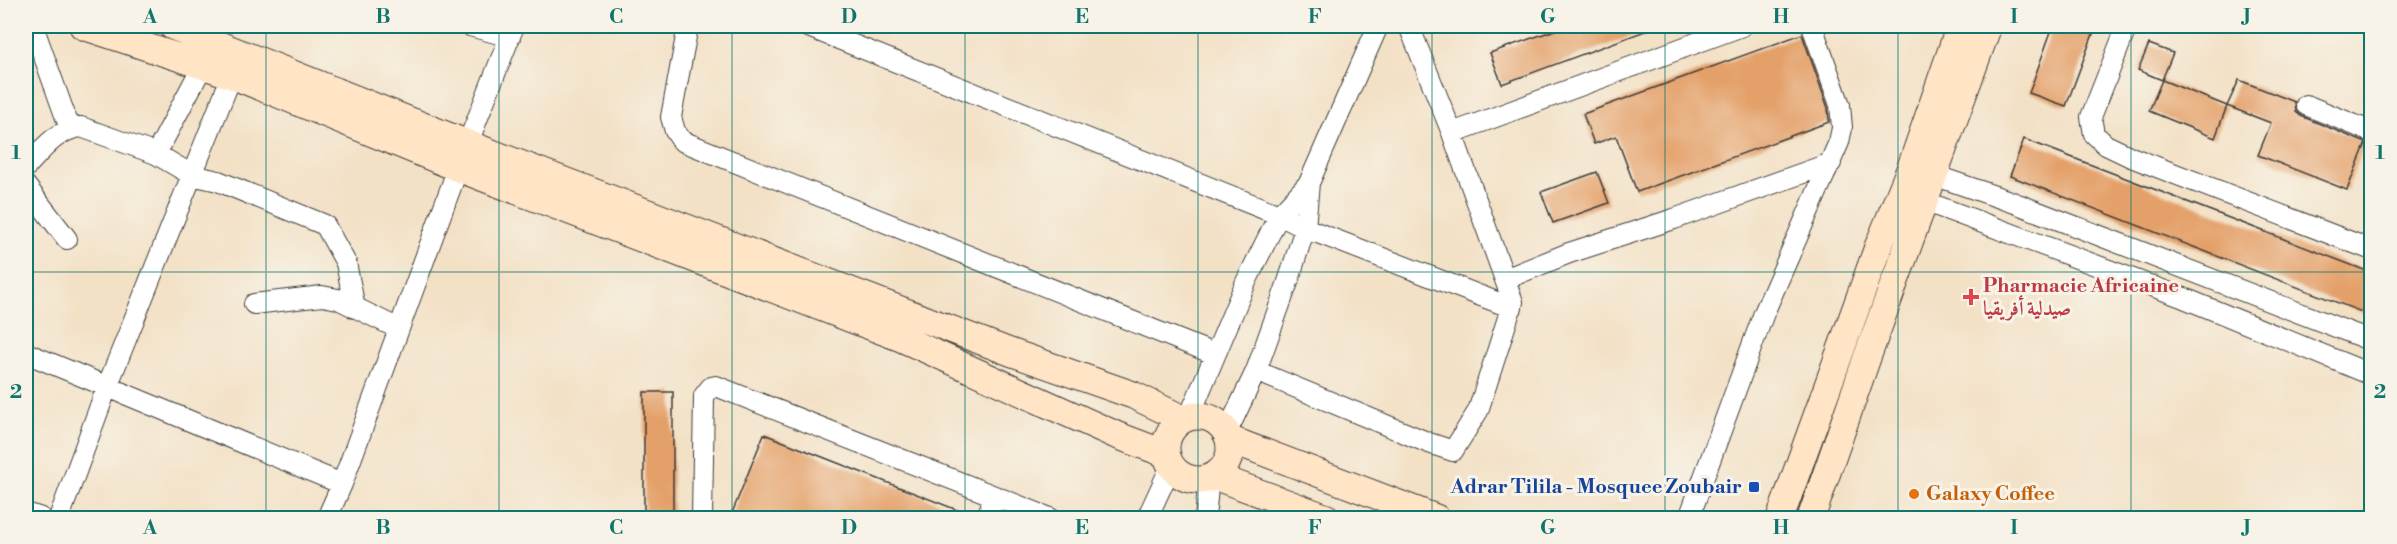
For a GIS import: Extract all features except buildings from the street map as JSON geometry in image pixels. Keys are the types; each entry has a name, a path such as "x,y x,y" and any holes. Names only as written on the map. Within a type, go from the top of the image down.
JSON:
{"street":[{"path":"33,26 70,129"},
{"path":"84,26 463,156 1133,395 1186,418"},
{"path":"172,26 200,31 463,156 902,338 1168,460"},
{"path":"327,519 512,31 470,26"},
{"path":"688,26 671,117 675,131 682,141 1214,354"},
{"path":"1186,418 1278,215 1308,183 1378,26"},
{"path":"1256,371 1429,444 1453,451 1478,411 1513,302 1452,133 1409,26"},
{"path":"1452,133 1742,26"},
{"path":"1689,519 1764,313 1839,142 1842,119 1840,105 1812,26"},
{"path":"1923,171 1960,26"},
{"path":"1811,519 1868,355 1913,197 1988,26"},
{"path":"2127,26 2091,117 2094,134 2106,146 2372,250"},
{"path":"823,27 973,93 1278,215 1305,228 1512,308"},
{"path":"156,154 203,65"},
{"path":"59,519 107,387 232,75"},
{"path":"2306,105 2372,132"},
{"path":"26,167 58,135 81,127 156,154 192,175 218,181 326,225 346,263 354,308"},
{"path":"1505,279 1569,253 1674,219 1831,162"},
{"path":"1923,171 2015,203 2372,341"},
{"path":"1308,183 1305,228 1256,371 1228,435 1230,453 1228,460 1220,472 1212,477 1191,480 1179,475 1168,460 1165,443 1174,425 1186,418 1206,416 1214,419 1228,435 1436,519"},
{"path":"26,186 67,239"},
{"path":"1913,197 2184,298 2372,375"},
{"path":"1780,519 1878,247 1913,197"},
{"path":"254,304 322,296 338,299 399,329"},
{"path":"26,353 342,484"},
{"path":"702,519 704,396 707,390 716,386 1050,519"},
{"path":"1147,519 1168,460"},
{"path":"1205,519 1212,477"},
{"path":"1212,477 1327,519"},
{"path":"987,519 994,496"},
{"path":"26,513 41,519"}],"place":[{"name":"Pharmacie Africaine صيدلية أفريقيا","path":"1971,297"},
{"name":"Adrar Tilila - Mosquee Zoubair","path":"1754,487"},
{"name":"Galaxy Coffee","path":"1914,494"}]}
